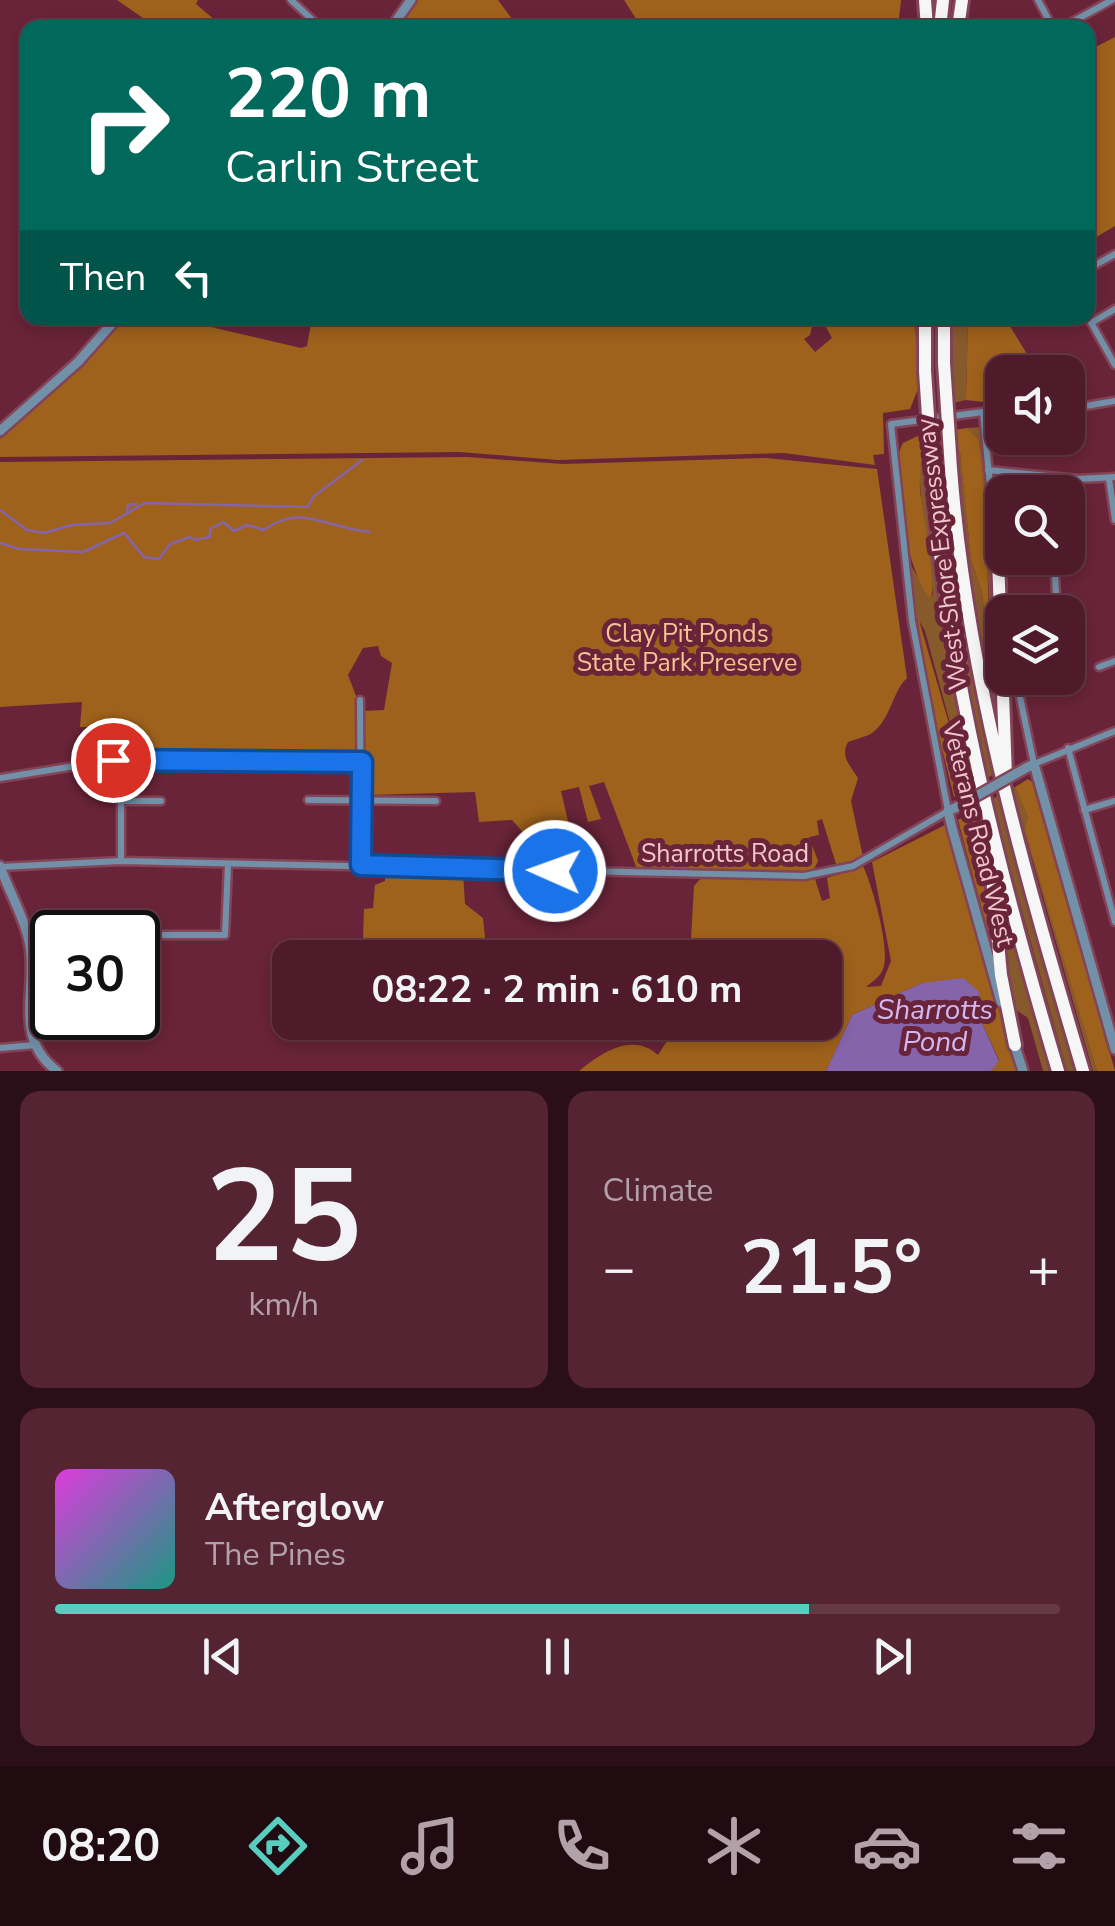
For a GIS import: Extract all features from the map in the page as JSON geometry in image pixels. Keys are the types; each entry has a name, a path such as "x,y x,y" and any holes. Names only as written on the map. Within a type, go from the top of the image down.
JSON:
{"highway":[{"name":"West Shore Expressway","path":"924,325 932,477 968,726 1010,906 1058,1071"},
{"name":"West Shore Expressway","path":"944,325 951,469 978,678 1021,858 1083,1071"},
{"path":"1003,575 1003,749 1021,858"},
{"path":"968,726 992,865 1002,984 1015,1045"}],"street":[{"path":"291,0 313,20"},
{"path":"1076,20 1112,0"},
{"path":"0,432 78,362 111,325"},
{"path":"1092,325 1115,365"},
{"path":"1085,406 1115,402"},
{"name":"Veterans Road West","path":"988,470 983,412 892,424 912,622 953,809 1022,1071"},
{"path":"989,475 988,470 1112,478 1115,520"},
{"path":"1099,666 1115,661"},
{"path":"1019,695 1030,766 1115,1049"},
{"path":"360,700 361,865"},
{"name":"Sharrotts Road","path":"0,867 121,861 804,876 853,866 1030,766 1115,731"},
{"path":"1068,748 1114,917"},
{"path":"0,778 113,760 362,762"},
{"path":"308,800 436,801"},
{"path":"121,861 121,801 161,801"},
{"path":"1084,810 1115,801"},
{"path":"160,935 225,935 228,865"},
{"path":"0,867 30,946 29,1020 35,1046 57,1071"},
{"path":"0,1048 35,1046"}],"shaded area":[{"path":"950,325 968,325 966,400 953,403"},
{"path":"981,427 985,532 979,440 967,428"},
{"path":"943,432 958,579 993,775 985,779 949,586 934,433"},
{"path":"955,448 960,452 971,560 982,592 985,664 970,586"},
{"path":"923,451 937,596 972,786 968,789 925,631 915,614 908,561 931,598 933,594 921,498"},
{"path":"988,575 993,575 994,595 989,595"},
{"path":"991,695 997,695 998,731"},
{"path":"1015,787 1028,818 1027,834 1097,1071 1093,1071 1012,788"},
{"path":"999,795 1077,1071 1067,1071 991,800"},
{"path":"1001,904 1051,1071 1043,1071 1028,1018 1010,1006"}],"green space":[{"path":"117,0 198,0 196,4 215,20 146,20"},
{"path":"418,0 498,0 513,20 403,20"},
{"path":"624,0 901,0 899,20 637,20"},
{"path":"1115,37 1115,226 1095,238 1095,47"},
{"path":"121,325 202,325 301,348 307,346 311,325 812,325 810,335 804,339 815,352 832,338 825,325 915,325 918,389 910,409 883,413 884,454 873,455 875,465 784,453 558,460 459,452 0,457 0,439"},
{"path":"968,325 1009,325 1028,355 985,355 985,402 966,400"},
{"path":"967,428 979,440 988,595 985,595 985,621 982,592 971,560 960,452 955,448 954,430"},
{"path":"922,434 920,490 931,599 908,547 897,475 903,443"},
{"name":"Clay Pit Ponds State Park Preserve","path":"467,457 563,464 766,458 877,469 907,678 878,727 848,742 846,747 847,761 858,778 851,801 863,857 837,867 822,819 817,821 819,835 809,837 818,861 813,871 637,869 604,782 589,786 601,819 588,822 579,787 561,791 579,868 534,866 529,839 512,820 479,822 475,792 368,795 363,711 384,710 392,663 381,656 378,646 363,648 348,675 358,701 358,756 354,759 117,755 117,727 80,727 82,702 0,707 0,462"},
{"path":"916,610 968,789 954,797 930,700"},
{"path":"1028,779 1115,1071 1097,1071 1025,830 1028,818 1015,787"},
{"path":"977,808 988,867 993,950 958,820"},
{"path":"947,824 1018,1071 991,1071 999,1060 977,1012 979,992 922,983 852,1015 842,1037 842,940 691,940 694,886 702,877 815,879 822,901 830,898 827,878 863,866 885,947 882,972 866,987 881,986 891,961 872,862"},
{"path":"386,870 463,873 465,904 483,918 485,940 364,940 364,909 373,908 375,885 385,881"},
{"path":"668,1040 840,1040 826,1071 579,1071 618,1047 638,1045 658,1055"}],"water":[{"name":"Sharrotts Pond","path":"963,978 979,992 977,1012 999,1061 991,1071 826,1071 852,1015 922,983"}],"waterway":[{"path":"0,510 27,530 44,533 72,525 110,523 145,503 308,507 313,497 362,460"},
{"path":"127,514 128,505 136,504"},
{"path":"0,543 19,549 83,552 124,533 144,557 159,559 170,544 190,537 210,537 210,529 223,522 234,531 247,525 264,530 277,522 303,518 370,532"}],"route":[{"path":"113,760 362,762 361,865 555,871"}]}
